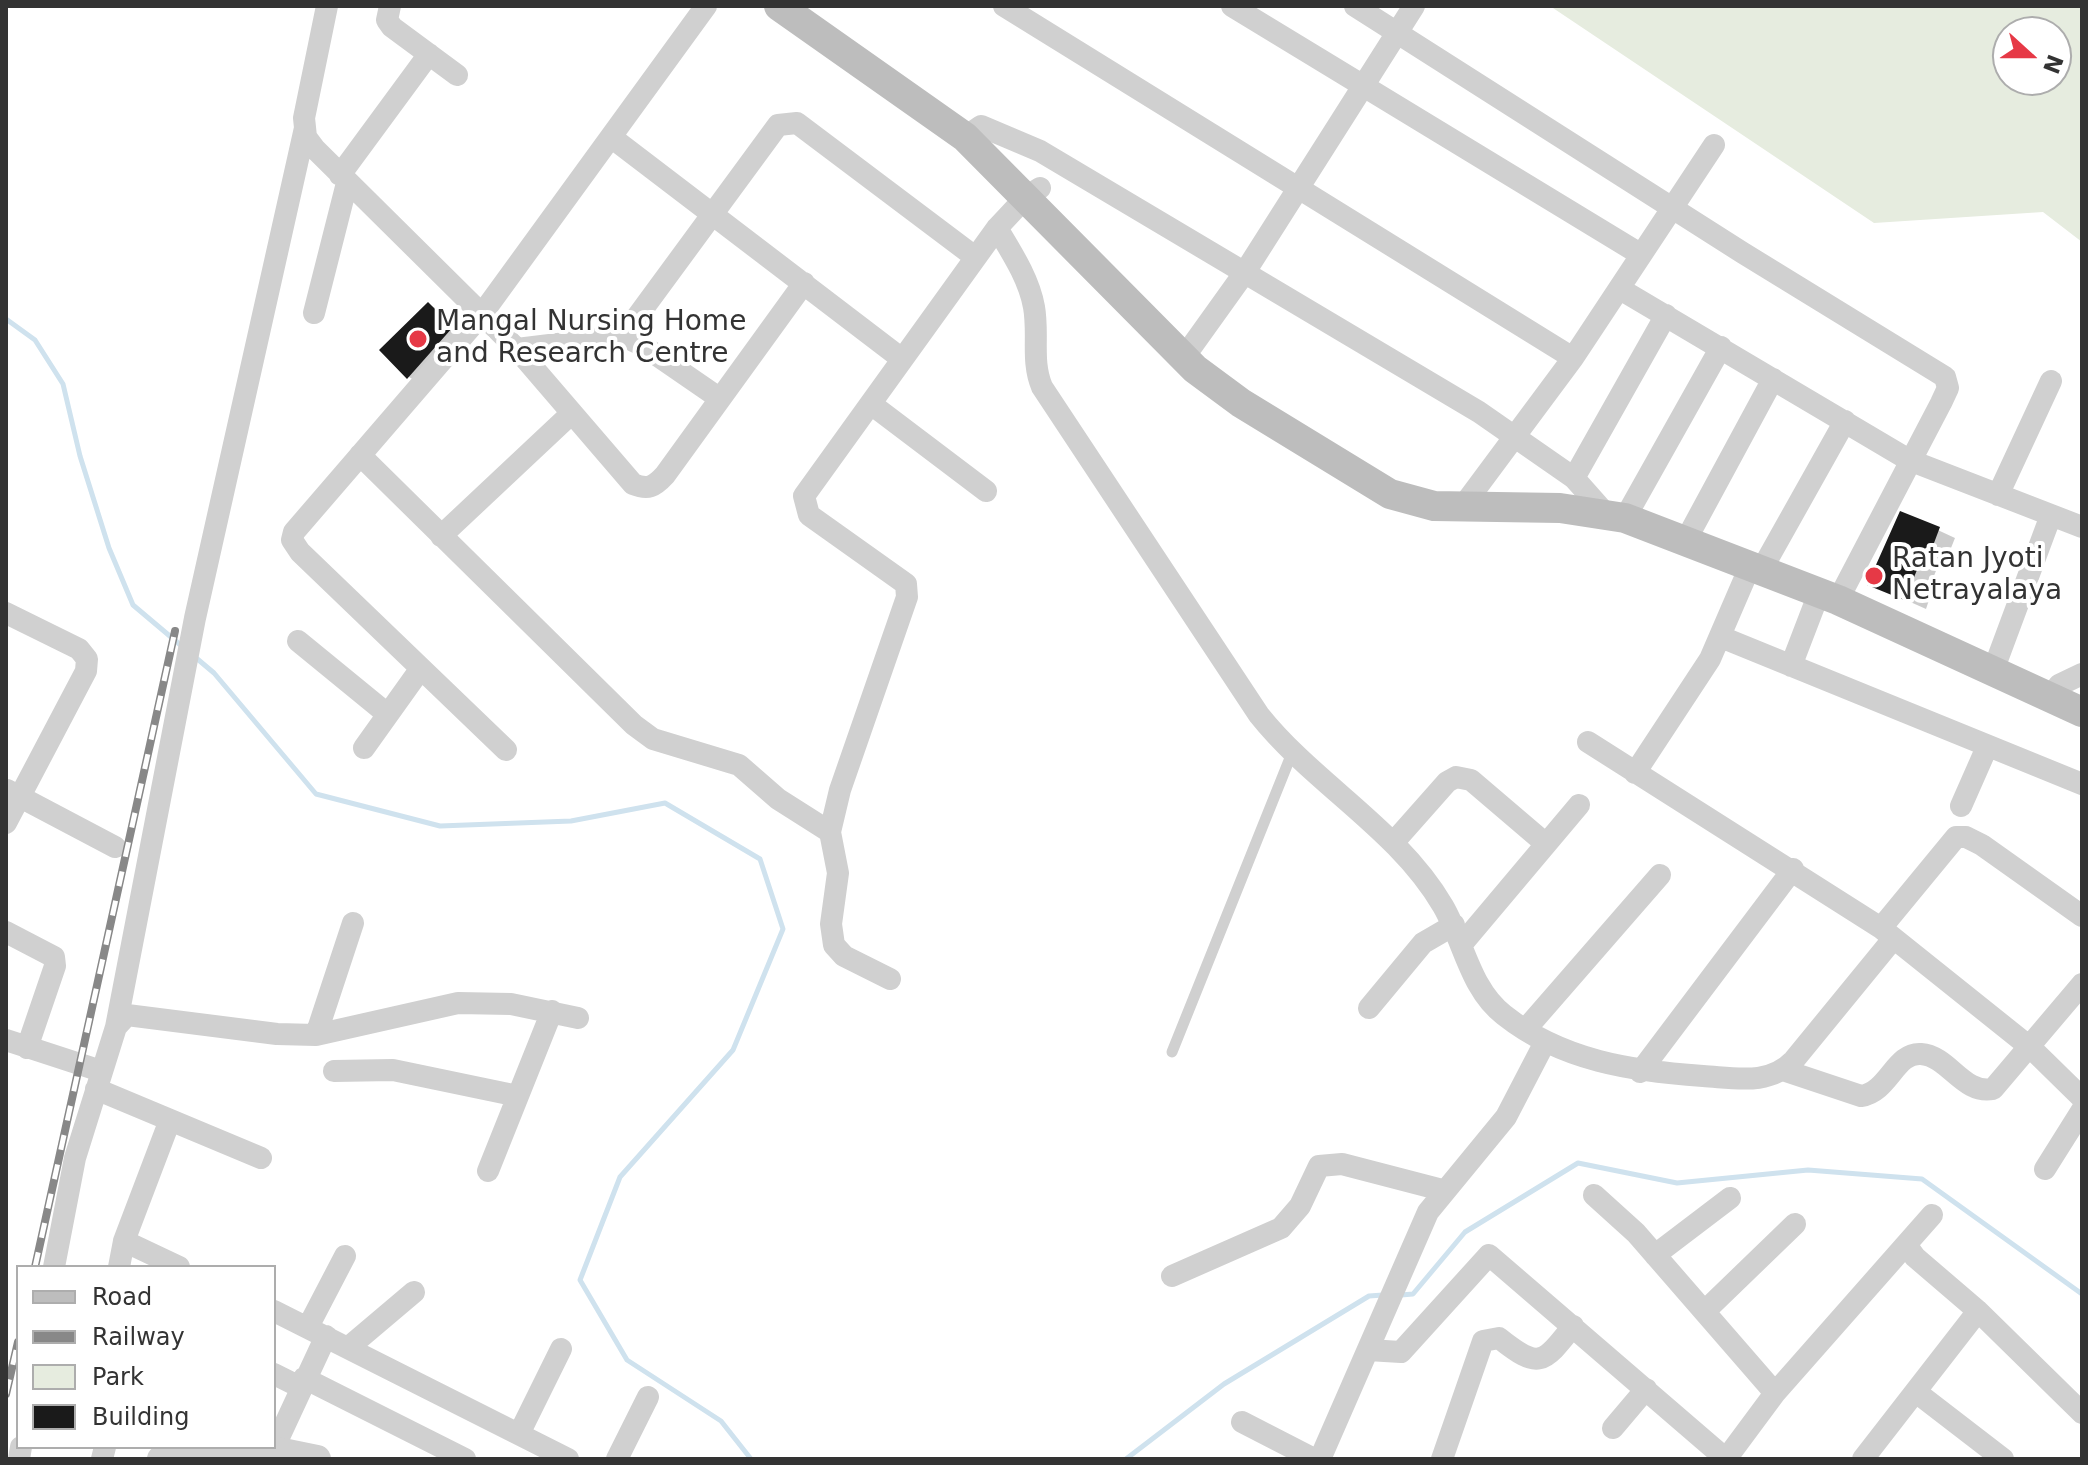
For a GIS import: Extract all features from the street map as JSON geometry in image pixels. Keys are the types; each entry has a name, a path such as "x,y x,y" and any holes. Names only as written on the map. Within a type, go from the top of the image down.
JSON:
{"main road":[{"path":"779,6 973,132"},
{"path":"812,6 973,132 1186,351 1241,403 1390,494 1434,506 1615,516 1756,566 1828,596 2082,712"}],"street":[{"path":"54,1265 75,1158 116,1027 195,618 305,128 327,6"},
{"path":"390,6 387,20 392,27 457,75"},
{"path":"506,750 419,671 292,540 303,520 482,314 706,6"},
{"path":"1004,6 1573,358"},
{"path":"1232,6 1360,87 1640,254"},
{"path":"1355,6 1945,377 1948,388 1941,403 1828,596 1791,666"},
{"path":"1186,351 1245,272 1414,6"},
{"path":"314,313 344,179 429,54"},
{"path":"623,336 778,125 787,121 797,123 975,257"},
{"path":"305,128 315,149 517,349 633,484 644,489 656,486 665,475 804,283"},
{"path":"973,132 1040,151 1245,272 1479,412 1574,478 1615,516 1721,347"},
{"path":"611,137 902,359"},
{"path":"1463,506 1573,358 1714,145"},
{"path":"890,979 844,956 834,945 831,924 838,873 830,832 840,790 907,597 902,578 809,515 804,496 975,257 997,228 1033,193"},
{"path":"997,228 1027,283 1034,304 1036,373 1042,387 1259,715 1292,753 1393,843 1423,876 1458,935 1485,999 1525,1030 1545,1042 1589,1059 1640,1072 1749,1079 1783,1070 1861,1096 1874,1094 1910,1055 1922,1054 1985,1091 1993,1089 2031,1048 2082,984"},
{"path":"1620,289 1909,460 2082,527"},
{"path":"1574,478 1666,315"},
{"path":"517,349 623,336 642,345 719,398"},
{"path":"1686,540 1773,379"},
{"path":"1998,495 2051,381"},
{"path":"871,404 986,491"},
{"path":"441,536 572,413"},
{"path":"1635,773 1689,694 1756,566 1845,421"},
{"path":"360,455 634,725 653,739 739,765 778,799 830,832"},
{"path":"1993,671 2051,515"},
{"path":"6,613 79,649 87,659 86,671 12,793 6,823"},
{"path":"1721,637 2082,784"},
{"path":"298,641 386,713"},
{"path":"364,748 386,713 419,671"},
{"path":"2050,697 2059,685 2082,674"},
{"path":"1588,742 1793,869 1887,934 2031,1048 2082,1098"},
{"path":"1961,806 1987,747"},
{"path":"1393,843 1447,782 1456,777 1471,780 1546,844"},
{"path":"12,793 115,847"},
{"path":"1369,1008 1423,943 1458,935 1546,844 1579,805"},
{"path":"1783,1070 1887,934 1956,837 1966,837 1982,845 2082,916"},
{"path":"1640,1072 1793,869"},
{"path":"1525,1030 1660,875"},
{"path":"316,1035 353,923"},
{"path":"6,932 54,957 55,966 16,1044 98,1080 170,1120 261,1158"},
{"path":"116,1027 127,1015 135,1014 277,1034 316,1035 458,1003 511,1004 578,1018"},
{"path":"488,1171 552,1011"},
{"path":"1242,1422 1317,1459 1428,1212 1442,1190 1506,1117 1545,1042"},
{"path":"334,1071 393,1070 518,1096"},
{"path":"2045,1169 2082,1110"},
{"path":"119,1265 124,1241 170,1120"},
{"path":"1172,1276 1281,1228 1300,1206 1319,1166 1342,1164 1442,1190"},
{"path":"1594,1195 1622,1218 1775,1393"},
{"path":"1655,1255 1730,1198"},
{"path":"1368,1350 1401,1352 1489,1255 1726,1459 1775,1393 1932,1215"},
{"path":"1705,1311 1795,1224"},
{"path":"124,1241 175,1265"},
{"path":"1907,1246 1915,1257 1978,1311 2082,1413"},
{"path":"317,1459 276,1439 302,1383 317,1331 345,1256"},
{"path":"349,1347 414,1292"},
{"path":"1863,1459 1978,1311"},
{"path":"276,1312 568,1459"},
{"path":"1442,1459 1483,1341 1499,1338 1524,1357 1541,1360 1549,1356 1573,1326"},
{"path":"519,1434 561,1349"},
{"path":"276,1375 302,1383 465,1459"},
{"path":"1613,1428 1646,1389"},
{"path":"1916,1392 2003,1459"},
{"path":"617,1459 648,1397"},
{"path":"162,1459 219,1449"}],"lane":[{"path":"1172,1052 1292,753"}],"green space":[{"path":"1550,6 2082,6 2082,242 2043,212 1874,223"}],"building":[{"path":"428,302 453,327 407,379 379,350"},
{"path":"1900,511 1940,527 1931,551 1926,548 1910,587 1914,589 1909,602 1867,585"}],"waterway":[{"path":"6,319 35,340 63,384 80,456 109,548 133,605 184,648"},
{"path":"195,657 214,673 316,794 440,826 571,821 665,803 760,859 783,929 733,1050 620,1177 580,1280 627,1360 721,1421 751,1459"},
{"path":"1401,1295 1413,1294 1465,1232 1578,1163 1677,1183 1808,1170 1922,1179 2082,1294"},
{"path":"1126,1459 1224,1384 1369,1296 1383,1295"}],"railway":[{"path":"35,1265 175,631"},
{"path":"6,1394 16,1351"}],"place":[{"name":"Mangal Nursing Home and Research Centre","path":"418,339"},
{"name":"Ratan Jyoti Netrayalaya","path":"1874,576"}]}
